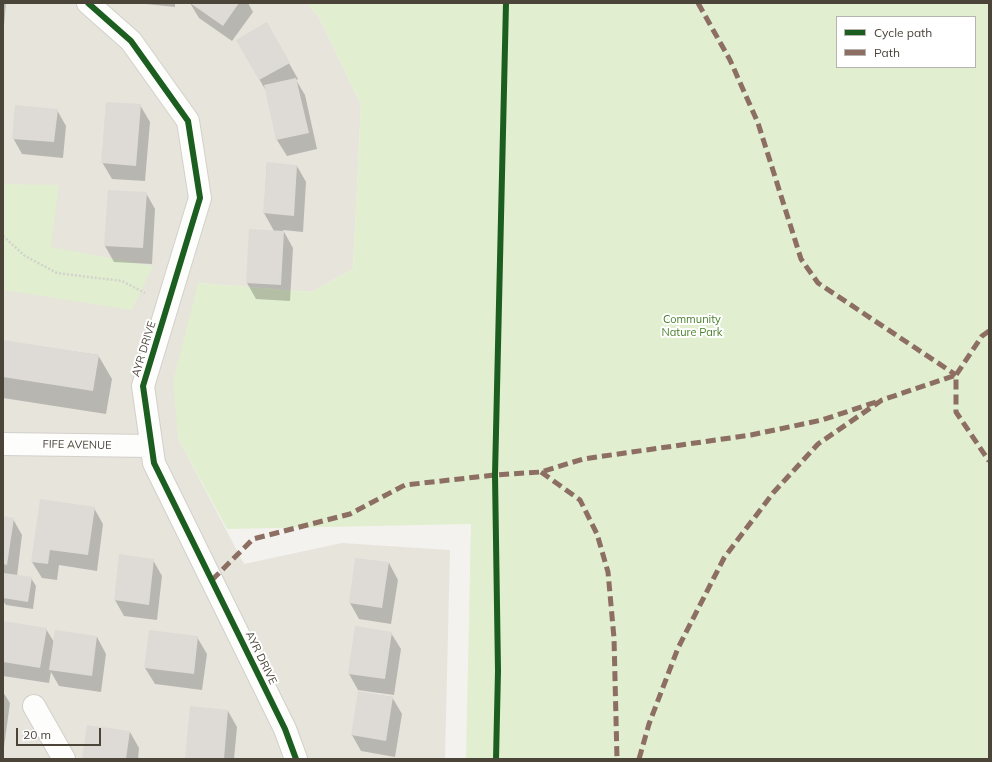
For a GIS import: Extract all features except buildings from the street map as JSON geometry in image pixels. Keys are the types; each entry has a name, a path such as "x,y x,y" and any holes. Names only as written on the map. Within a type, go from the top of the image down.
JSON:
{"street":[{"name":"AYR DRIVE","path":"88,3 131,41 188,121 200,198 143,386 154,464 286,729 296,759"},
{"name":"FIFE AVENUE","path":"3,444 152,446"},
{"path":"34,706 64,759"}],"path":[{"path":"3,236 25,256 57,273 122,281 167,305"}],"shaded area":[{"path":"3,3 307,3 319,17 361,105 353,269 311,292 198,283 178,438 244,564 342,543 450,550 445,759 3,759"}],"green space":[{"name":"Community Nature Park","path":"307,3 989,3 989,759 466,759 471,524 227,529 178,438 173,381 198,283 311,292 353,269 361,105 319,17"},
{"path":"3,184 59,185 51,247 153,266 132,310 3,290"}],"marked path":[{"path":"698,3 730,60 758,123 801,259 818,283 956,375"},
{"path":"989,331 982,336 956,375 956,412 989,461"},
{"path":"639,759 649,724 678,648 724,558 773,493 818,444 882,400 956,375"},
{"path":"212,580 253,539 350,514 405,485 495,475 541,472 583,459 751,435 822,420 882,400"},
{"path":"541,472 580,500 597,534 608,572 614,638 617,759"}],"cycle path":[{"path":"88,3 131,41 188,121 200,198 143,386 154,463 285,729 296,759"},
{"path":"496,759 498,671 495,475 506,3"}]}
